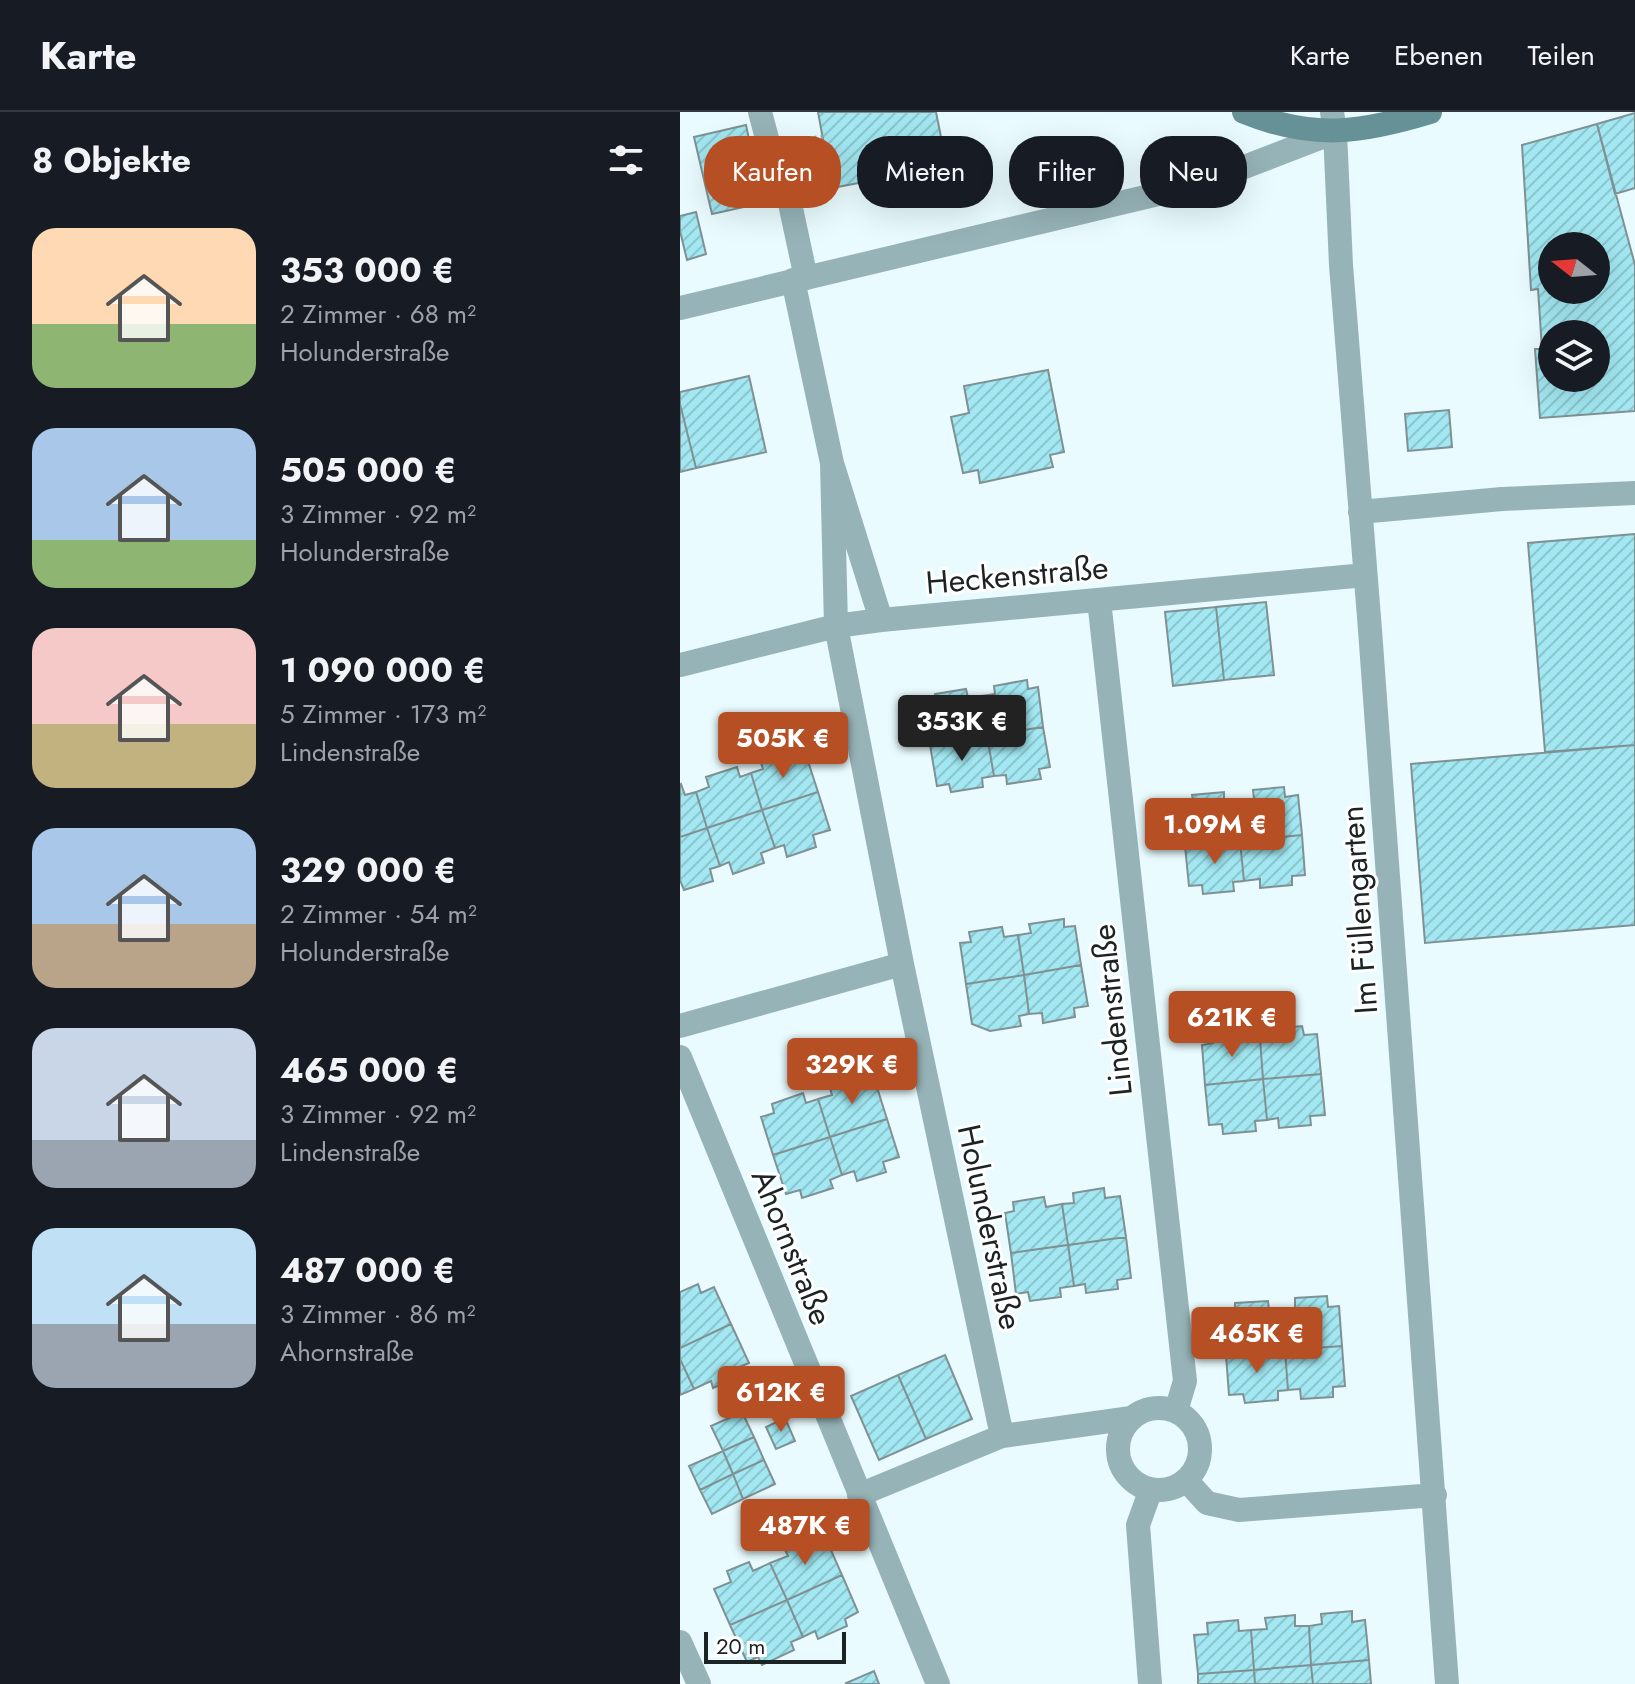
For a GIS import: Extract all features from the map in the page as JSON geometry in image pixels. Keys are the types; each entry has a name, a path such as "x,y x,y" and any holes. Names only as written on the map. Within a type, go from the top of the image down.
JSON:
{"street":[{"name":"Holunderstraße","path":"760,112 789,199 799,279 832,463 881,620"},
{"path":"1244,112 1268,122 1302,130 1334,122 1377,126 1430,112"},
{"path":"680,308 1200,184 1334,122"},
{"name":"Im Füllengarten","path":"1334,122 1340,251 1447,1684"},
{"name":"Holunderstraße","path":"832,463 836,626 902,964 1002,1436"},
{"path":"1360,512 1502,499 1635,493"},
{"name":"Heckenstraße","path":"680,665 836,626 881,620 1365,575"},
{"name":"Lindenstraße","path":"1099,600 1185,1381 1176,1411"},
{"path":"680,1026 902,964"},
{"name":"Ahornstraße","path":"680,1057 938,1684"},
{"path":"859,1495 1002,1436 1131,1418 1145,1410 1160,1407 1176,1411 1192,1425 1199,1443 1197,1463 1186,1480 1169,1488 1151,1489 1131,1479 1119,1460 1118,1437 1131,1418"},
{"path":"1186,1480 1207,1503 1239,1510 1435,1495"},
{"path":"1150,1684 1138,1525 1151,1489"},
{"path":"682,1651 699,1684"}],"building":[{"path":"818,112 936,112 941,136 857,136 857,183 841,186 841,136 822,136"},
{"path":"1635,113 1635,188 1615,194 1597,124"},
{"path":"1597,124 1635,265 1635,411 1540,418 1538,392 1610,392 1610,320 1540,320 1539,304 1610,304 1610,232 1538,232 1538,289 1531,290 1522,145"},
{"path":"746,125 748,136 704,136 704,180 694,137"},
{"path":"711,208 739,208 712,214"},
{"path":"696,212 706,254 687,260 680,216"},
{"path":"1535,349 1538,349 1538,390"},
{"path":"1048,370 1064,452 1050,455 1053,467 980,483 978,470 963,473 951,417 969,413 964,386"},
{"path":"749,376 766,452 696,468 680,404 680,392"},
{"path":"680,404 696,468 680,472"},
{"path":"1449,410 1452,447 1408,451 1405,414"},
{"path":"1635,534 1635,745 1545,752 1528,543"},
{"path":"1266,602 1274,675 1224,680 1216,607"},
{"path":"1216,607 1224,680 1173,686 1165,612"},
{"path":"1027,680 1028,689 1038,687 1043,727 987,736 981,696 995,694 994,686"},
{"path":"966,689 968,698 981,696 987,736 930,745 924,705 937,703 935,694"},
{"path":"1043,727 1050,767 1039,769 1041,779 1007,784 1006,775 994,776 987,736"},
{"path":"987,736 994,776 982,778 983,787 951,792 949,784 937,786 930,745"},
{"path":"1635,745 1635,925 1425,943 1411,764"},
{"path":"792,750 795,759 806,755 818,792 762,810 751,773 763,769 760,760"},
{"path":"737,767 740,777 751,773 762,810 707,828 696,792 709,787 706,777"},
{"path":"680,785 685,795 696,792 707,828 680,837"},
{"path":"1284,787 1285,797 1298,795 1302,835 1240,841 1237,801 1254,799 1253,790"},
{"path":"818,792 830,830 813,835 816,847 787,857 784,845 775,848 762,810"},
{"path":"1224,792 1224,802 1237,801 1240,841 1185,846 1181,806 1194,805 1192,795"},
{"path":"762,810 775,848 761,853 764,863 733,874 729,862 720,866 707,828"},
{"path":"707,828 720,866 710,869 713,881 684,890 680,880 680,837"},
{"path":"1302,835 1305,875 1292,876 1292,885 1260,888 1260,879 1244,881 1240,841"},
{"path":"1240,841 1244,881 1233,882 1234,891 1203,894 1202,885 1189,886 1185,846"},
{"path":"1064,919 1064,927 1075,926 1081,965 1024,975 1018,935 1031,933 1029,924"},
{"path":"1002,927 1004,937 1018,935 1024,975 966,984 960,943 971,942 969,932"},
{"path":"1081,965 1088,1006 1074,1008 1075,1017 1043,1023 1042,1013 1029,1014 1024,975"},
{"path":"1024,975 1029,1014 1019,1016 1021,1026 990,1031 972,1024 966,984"},
{"path":"1302,1026 1304,1035 1317,1034 1321,1074 1263,1079 1260,1039 1273,1038 1272,1029"},
{"path":"1245,1030 1246,1041 1260,1039 1263,1079 1205,1085 1202,1045 1213,1043 1213,1033"},
{"path":"1321,1074 1325,1115 1310,1116 1311,1125 1279,1128 1278,1118 1267,1120 1263,1079"},
{"path":"861,1075 864,1084 875,1081 887,1119 830,1137 818,1099 832,1095 829,1085"},
{"path":"1263,1079 1267,1120 1255,1121 1256,1131 1223,1134 1222,1124 1209,1125 1205,1085"},
{"path":"803,1093 806,1103 818,1099 830,1137 773,1155 761,1117 774,1113 772,1104"},
{"path":"887,1119 899,1157 883,1162 886,1172 857,1181 854,1171 842,1175 830,1137"},
{"path":"830,1137 842,1175 830,1180 833,1188 802,1198 800,1190 786,1194 773,1155"},
{"path":"1104,1188 1105,1198 1120,1196 1126,1237 1068,1245 1062,1204 1074,1203 1073,1193"},
{"path":"1044,1197 1046,1207 1062,1204 1068,1245 1011,1253 1005,1213 1014,1211 1013,1202"},
{"path":"1126,1237 1131,1278 1117,1280 1118,1289 1086,1293 1085,1284 1074,1286 1068,1245"},
{"path":"1068,1245 1074,1286 1060,1288 1061,1297 1030,1301 1028,1292 1016,1294 1011,1253"},
{"path":"698,1284 701,1293 714,1287 731,1324 680,1348 680,1292"},
{"path":"1327,1296 1328,1307 1339,1306 1342,1346 1285,1350 1282,1310 1295,1309 1295,1298"},
{"path":"1268,1301 1269,1311 1282,1310 1285,1350 1226,1355 1223,1315 1235,1314 1235,1303"},
{"path":"731,1324 749,1363 732,1370 735,1378 713,1388 711,1381 694,1389 680,1359 680,1348"},
{"path":"1342,1346 1345,1386 1333,1387 1333,1397 1301,1399 1300,1389 1288,1390 1285,1350"},
{"path":"1285,1350 1288,1390 1278,1391 1278,1400 1245,1403 1243,1394 1229,1395 1226,1355"},
{"path":"945,1355 972,1419 926,1439 898,1375"},
{"path":"680,1359 694,1389 680,1395"},
{"path":"898,1375 926,1439 879,1460 851,1396"},
{"path":"742,1412 754,1437 723,1451 711,1426"},
{"path":"785,1418 795,1441 776,1449 766,1427"},
{"path":"754,1437 764,1460 733,1474 723,1451"},
{"path":"723,1451 733,1474 700,1490 689,1466"},
{"path":"764,1460 775,1484 743,1499 733,1474"},
{"path":"733,1474 743,1499 712,1514 700,1490"},
{"path":"804,1537 809,1547 826,1539 842,1575 787,1600 770,1563 788,1556 783,1546"},
{"path":"749,1562 753,1571 770,1563 787,1600 730,1625 714,1589 731,1582 727,1571"},
{"path":"842,1575 858,1612 845,1619 847,1626 818,1639 815,1631 803,1637 787,1600"},
{"path":"787,1600 803,1637 791,1642 794,1650 762,1665 758,1657 747,1662 730,1625"},
{"path":"1352,1611 1352,1622 1365,1620 1369,1660 1311,1665 1309,1626 1322,1624 1321,1614"},
{"path":"1295,1615 1295,1626 1309,1626 1311,1665 1254,1670 1251,1630 1267,1629 1265,1618"},
{"path":"1238,1620 1239,1631 1251,1630 1254,1670 1198,1674 1194,1635 1208,1634 1207,1623"},
{"path":"1369,1660 1371,1684 1313,1684 1311,1665"},
{"path":"1311,1665 1313,1684 1255,1684 1254,1670"},
{"path":"1254,1670 1255,1684 1198,1684 1198,1674"},
{"path":"874,1671 879,1684 846,1683"}]}
